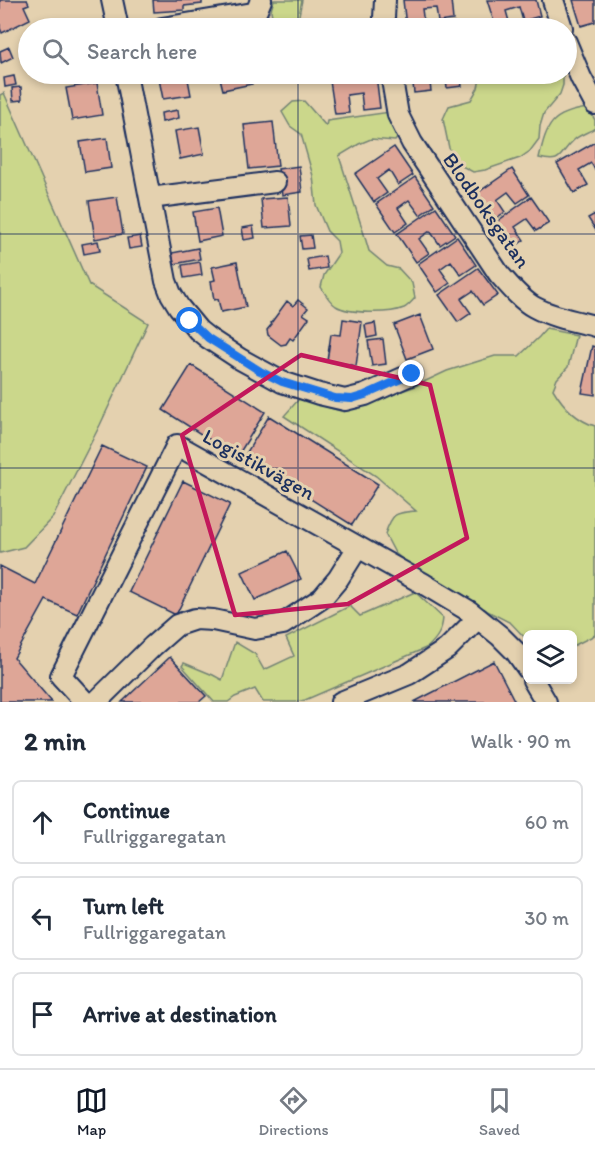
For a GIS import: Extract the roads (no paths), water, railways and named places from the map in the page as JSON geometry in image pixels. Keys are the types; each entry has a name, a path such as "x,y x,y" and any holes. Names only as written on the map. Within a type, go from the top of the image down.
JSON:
{"street":[{"path":"112,0 116,18"},
{"path":"219,18 253,12 257,10 261,0"},
{"path":"384,18 385,0"},
{"path":"553,0 559,18"},
{"path":"577,68 595,104"},
{"path":"128,84 166,281 171,294 190,321 208,338 260,371 282,382 335,398 352,399 365,395 412,374"},
{"name":"Blodboksgatan","path":"393,84 398,115 408,137 499,274 533,307 595,326"},
{"path":"150,198 275,182"},
{"name":"Logistikvägen","path":"86,702 62,676 177,445 424,584 478,618 501,636 523,662"},
{"path":"96,702 177,625 195,619 213,620 255,629 283,624 322,598 338,579 358,547"},
{"path":"341,702 409,674 447,649 478,618"},
{"path":"535,684 546,702"}]}
